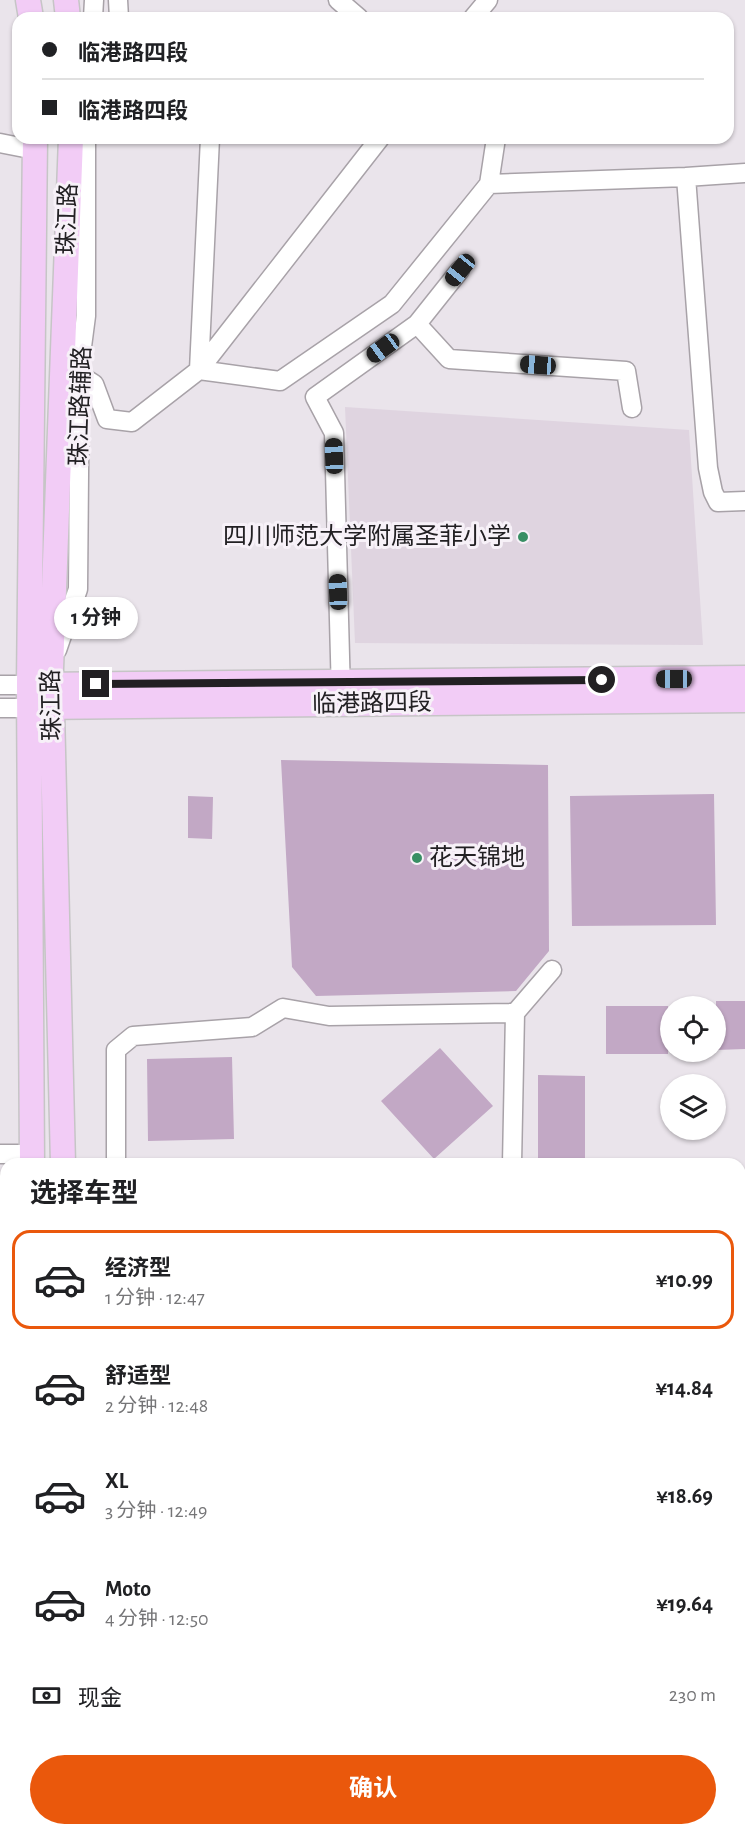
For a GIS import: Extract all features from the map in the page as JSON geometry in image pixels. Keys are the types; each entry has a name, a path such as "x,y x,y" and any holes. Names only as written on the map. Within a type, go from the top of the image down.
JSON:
{"main road":[{"name":"珠江路","path":"35,144 42,690 63,1158"},
{"name":"珠江路","path":"32,1158 42,690 71,144"},
{"name":"临港路四段","path":"341,694 745,678"},
{"name":"临港路四段","path":"42,690 745,700"}],"street":[{"path":"338,0 352,12"},
{"path":"478,12 488,0"},
{"path":"3,144 35,144"},
{"name":"珠江路辅路","path":"42,690 78,589 80,362 86,316 86,144"},
{"path":"199,370 210,144"},
{"path":"80,375 94,384 107,419 132,422 199,370 375,144"},
{"path":"199,370 280,381 392,304 489,184 495,144"},
{"path":"489,184 745,173"},
{"path":"686,177 708,468 713,492 718,502 745,501"},
{"path":"341,694 334,433 315,397 417,324 460,270"},
{"path":"417,324 449,359 626,371 632,408"},
{"name":"临港路四段","path":"0,685 42,690"},
{"name":"临港路四段","path":"0,708 42,690"},
{"path":"512,1158 515,1013 552,970"},
{"path":"116,1158 116,1050 133,1036 252,1027 283,1008 329,1016 515,1013"},
{"path":"0,1154 26,1158"}],"shaded area":[{"name":"四川师范大学附属圣菲小学","path":"345,407 689,430 703,645 355,643"}],"building":[{"name":"花天锦地","path":"281,760 548,765 549,951 516,991 316,996 292,967"},
{"path":"714,794 716,925 572,926 570,796"},
{"path":"188,796 213,797 212,839 188,838"},
{"path":"726,1001 745,1001 745,1049 726,1050"},
{"path":"606,1006 660,1006 660,1054 606,1054"},
{"path":"440,1048 493,1106 433,1158 381,1101"},
{"path":"232,1057 234,1139 148,1141 147,1059"},
{"path":"538,1075 585,1076 585,1158 538,1158"}],"place":[{"name":"四川师范大学附属圣菲小学","path":"523,537"},
{"name":"花天锦地","path":"417,858"}],"route":[{"path":"96,684 602,680"}]}
